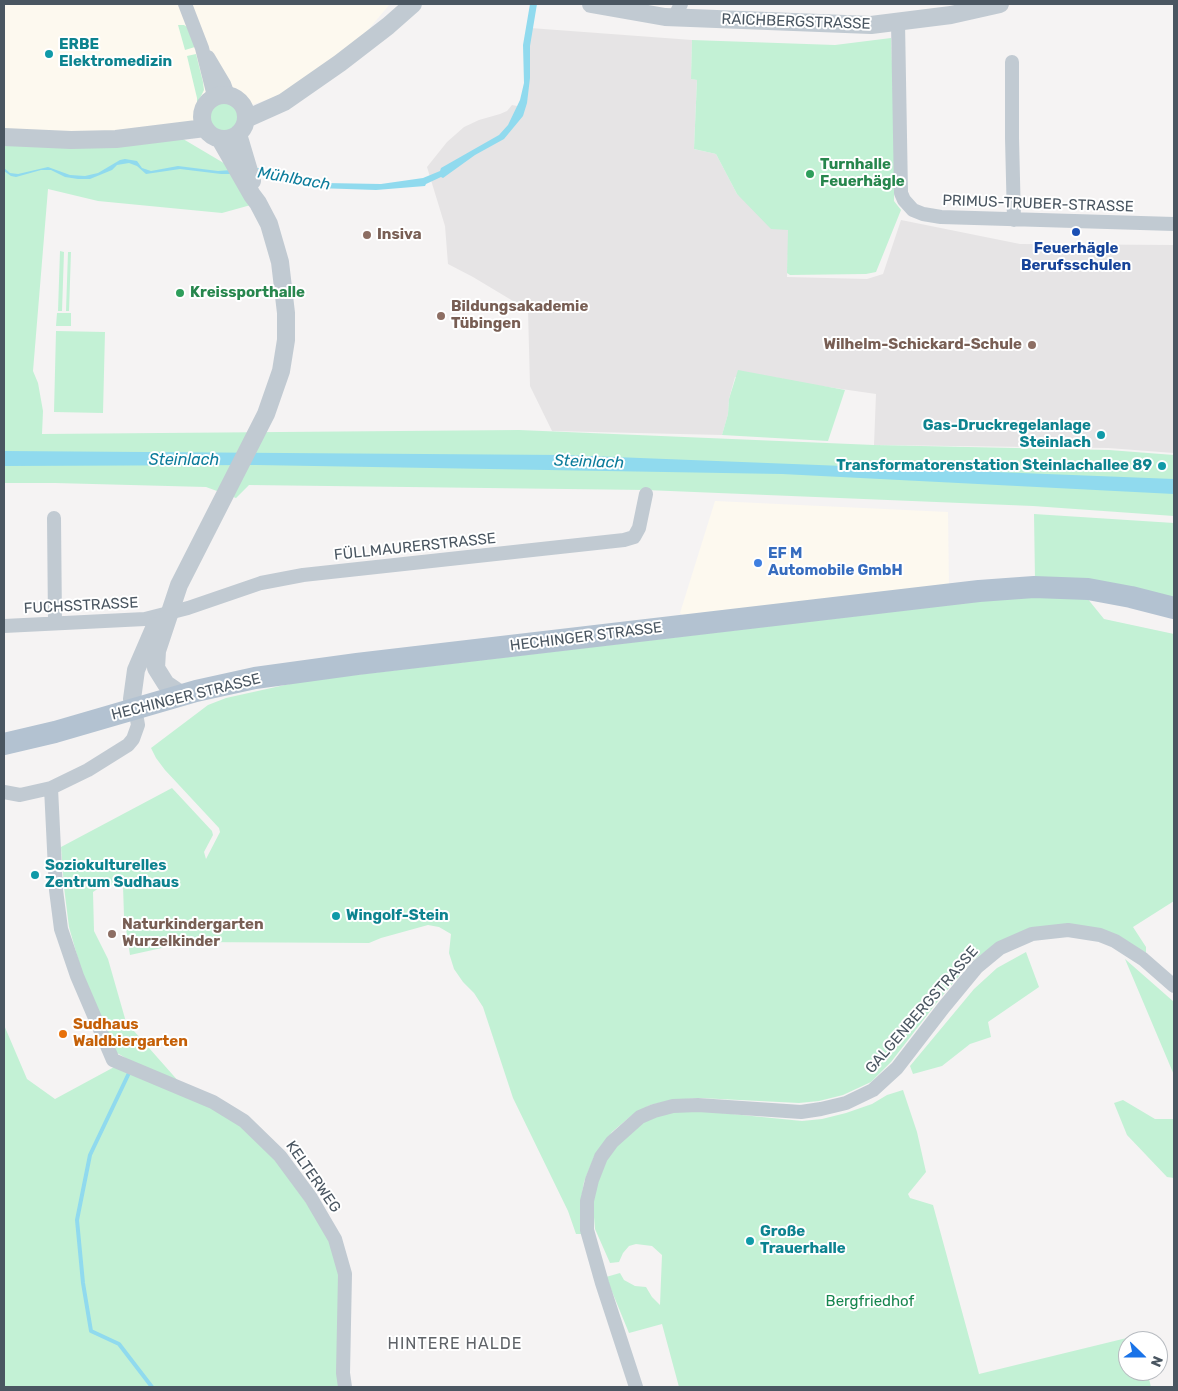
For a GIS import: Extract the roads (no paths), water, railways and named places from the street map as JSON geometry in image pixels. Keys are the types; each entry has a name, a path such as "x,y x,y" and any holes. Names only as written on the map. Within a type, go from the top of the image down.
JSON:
{"main road":[{"name":"HECHINGER STRASSE","path":"4,744 55,732 182,695 254,678 1018,587 1051,586 1088,589 1174,608"}],"street":[{"path":"135,708 132,694 136,670 266,414 277,383 286,340 286,313 280,262 262,209 240,161 220,139 204,128 202,118 204,108 221,95 224,84 202,48 185,4"},
{"path":"220,139 232,138 246,116 299,91 340,63 382,31 413,4"},
{"name":"RAICHBERGSTRASSE","path":"591,4 860,25 960,14 1000,4"},
{"name":"PRIMUS-TRUBER-STRASSE","path":"898,22 901,193 908,206 918,213 930,216 1174,224"},
{"path":"1012,62 1014,220"},
{"path":"221,95 236,98 246,116 240,161"},
{"path":"4,138 116,139 204,128"},
{"name":"FÜLLMAURERSTRASSE","path":"164,614 261,583 303,575 624,540 634,537 639,528 643,517 646,494"},
{"path":"54,518 55,623"},
{"path":"135,708 156,651 164,614"},
{"name":"FUCHSSTRASSE","path":"4,626 144,619 164,614"},
{"path":"156,651 156,668 166,684 182,695"},
{"name":"HECHINGER STRASSE","path":"4,792 20,795 51,788 88,770 128,745 133,739 138,725 135,708"},
{"name":"KELTERWEG","path":"51,788 56,890 61,929 78,976 114,1060 213,1102 244,1121 280,1156 311,1198 335,1239 345,1274 343,1373 345,1387"},
{"name":"GALGENBERGSTRASSE","path":"636,1387 602,1282 588,1230 587,1201 592,1180 601,1157 612,1142 640,1117 654,1110 673,1106 698,1105 801,1112 846,1103 874,1090 897,1068 977,967 1000,948 1032,934 1068,930 1100,935 1115,941 1143,959 1174,986"}],"water":[{"name":"Mühlbach","path":"530,4 537,4 530,46 530,78 527,103 523,116 504,139 475,155 443,178 441,177 425,186 376,190 317,188 284,182 263,174 221,174 180,169 146,174 137,166 129,163 117,165 112,170 90,179 65,177 51,170 41,170 16,177 4,171 4,168 10,173 18,174 48,167 70,175 85,176 98,173 125,159 137,161 142,168 151,171 178,166 218,171 259,168 285,177 325,183 381,184 423,178 440,171 441,168 499,135 508,125 520,100 524,83 523,45"},
{"name":"Steinlach","path":"4,451 564,455 1174,479 1174,494 782,474 256,465 4,466"}],"waterway":[{"path":"129,1073 90,1155 77,1220 83,1283 91,1331 119,1344 152,1387"}],"place":[{"name":"ERBE Elektromedizin","path":"49,54"},
{"name":"Turnhalle Feuerhägle","path":"810,174"},
{"name":"Feuerhägle Berufsschulen","path":"1076,232"},
{"name":"Insiva","path":"367,235"},
{"name":"Kreissporthalle","path":"180,293"},
{"name":"Bildungsakademie Tübingen","path":"441,316"},
{"name":"Wilhelm-Schickard-Schule","path":"1032,345"},
{"name":"Gas-Druckregelanlage Steinlach","path":"1101,435"},
{"name":"Transformatorenstation Steinlachallee 89","path":"1162,466"},
{"name":"EF M Automobile GmbH","path":"758,563"},
{"name":"Soziokulturelles Zentrum Sudhaus","path":"35,875"},
{"name":"Wingolf-Stein","path":"336,916"},
{"name":"Naturkindergarten Wurzelkinder","path":"112,934"},
{"name":"Sudhaus Waldbiergarten","path":"63,1034"},
{"name":"Große Trauerhalle","path":"750,1241"}],"district":[{"name":"HINTERE HALDE","path":"455,1344"}],"park label":[{"name":"Bergfriedhof","path":"870,1302"}]}
